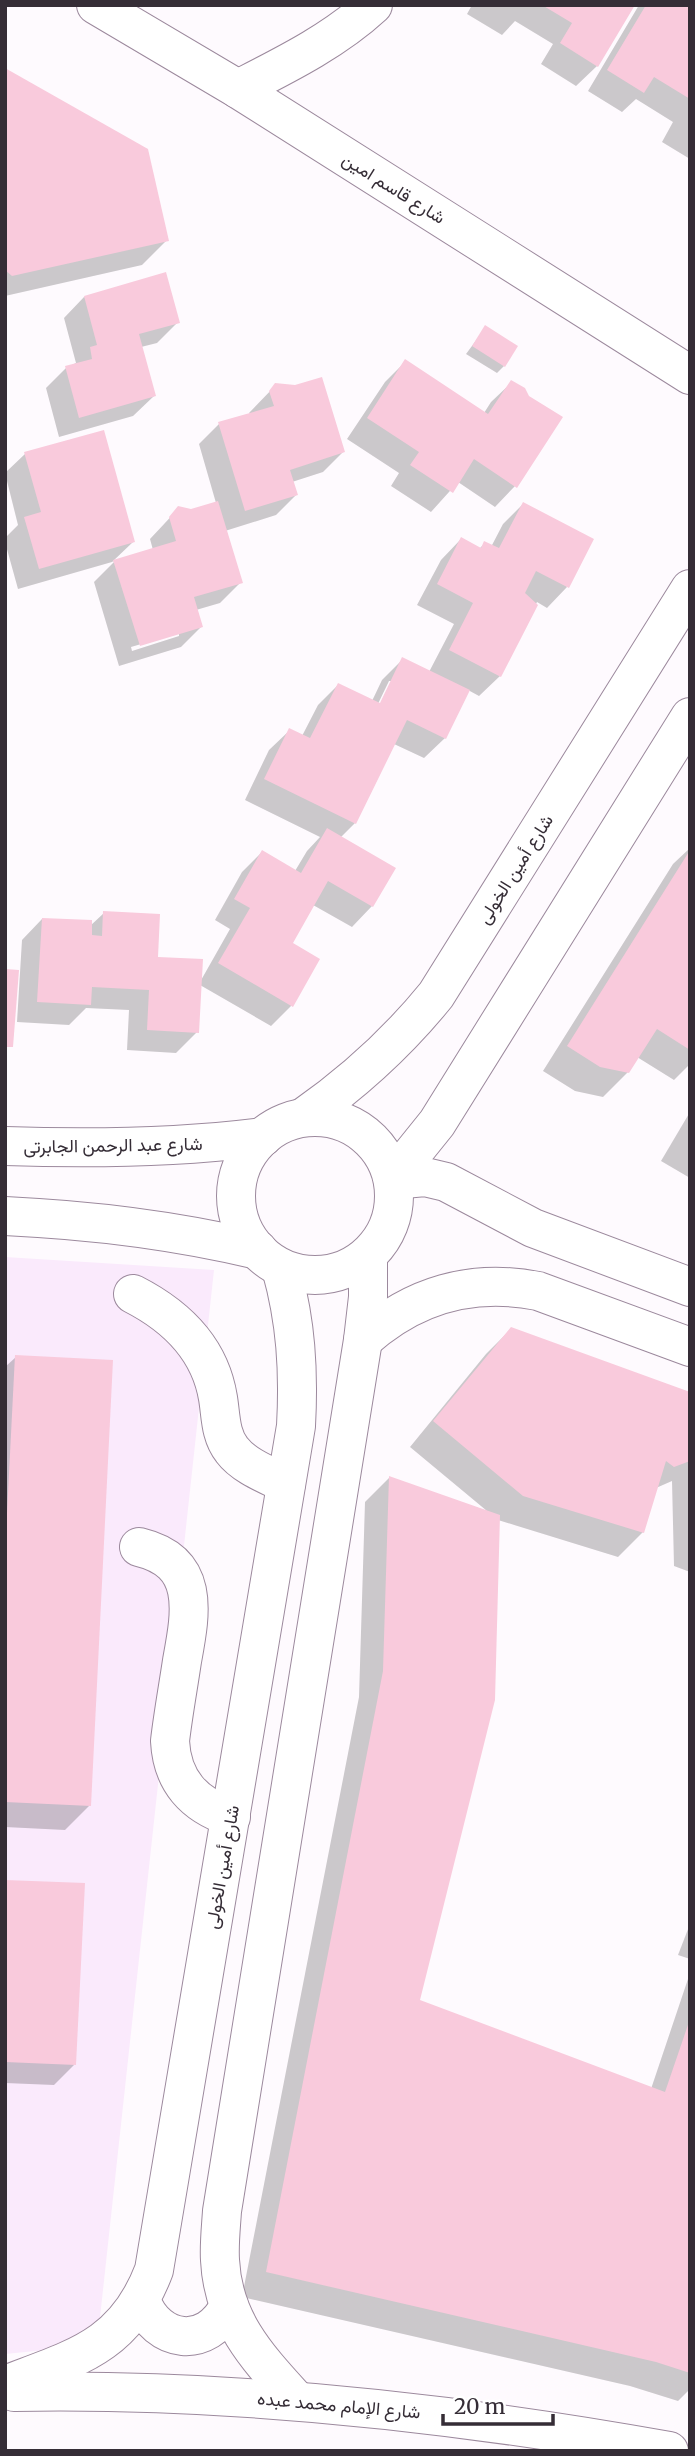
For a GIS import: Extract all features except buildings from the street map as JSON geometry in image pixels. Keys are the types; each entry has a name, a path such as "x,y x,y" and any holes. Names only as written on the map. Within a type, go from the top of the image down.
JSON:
{"street":[{"name":"شارع قاسم امين","path":"96,5 238,89 690,374"},
{"path":"238,89 301,57 360,17 373,5"},
{"name":"شارع أمين الخولى","path":"304,1117 341,1091 375,1062 408,1030 436,995 690,589"},
{"path":"392,1178 437,1122 690,717"},
{"path":"5,1216 141,1227 270,1259 311,1275 326,1275 355,1265 368,1255 387,1229 393,1214 392,1178 384,1157 373,1142 358,1129 342,1121 304,1117 282,1124 263,1137 251,1150 237,1183 236,1201 247,1235 270,1259"},
{"name":"شارع عبد الرحمن الجابرتى","path":"5,1146 126,1148 218,1143 263,1137"},
{"path":"392,1178 425,1177 446,1182 533,1228 690,1287"},
{"path":"298,2401 250,2348 229,2306 220,2260 222,2211 363,1340 368,1297 368,1255"},
{"name":"شارع أمين الخولى","path":"5,2385 90,2351 119,2329 141,2300 154,2270 296,1426 298,1362 295,1330 270,1259"},
{"path":"363,1340 381,1324 422,1300 468,1288 491,1286 538,1291 690,1347"},
{"path":"133,1294 172,1318 202,1353 218,1396 222,1430 239,1459 286,1484"},
{"path":"139,1547 152,1550 175,1566 188,1592 189,1620 170,1741 170,1756 175,1771 182,1784 203,1806 231,1817"},
{"path":"141,2300 153,2322 164,2331 189,2336 202,2334 213,2327 223,2318 229,2306"},
{"name":"شارع الإمام محمد عبده","path":"5,2393 142,2393 298,2401 474,2419 583,2443 669,2451"}],"shaded area":[{"path":"5,1257 214,1270 97,2345 5,2354"}]}
